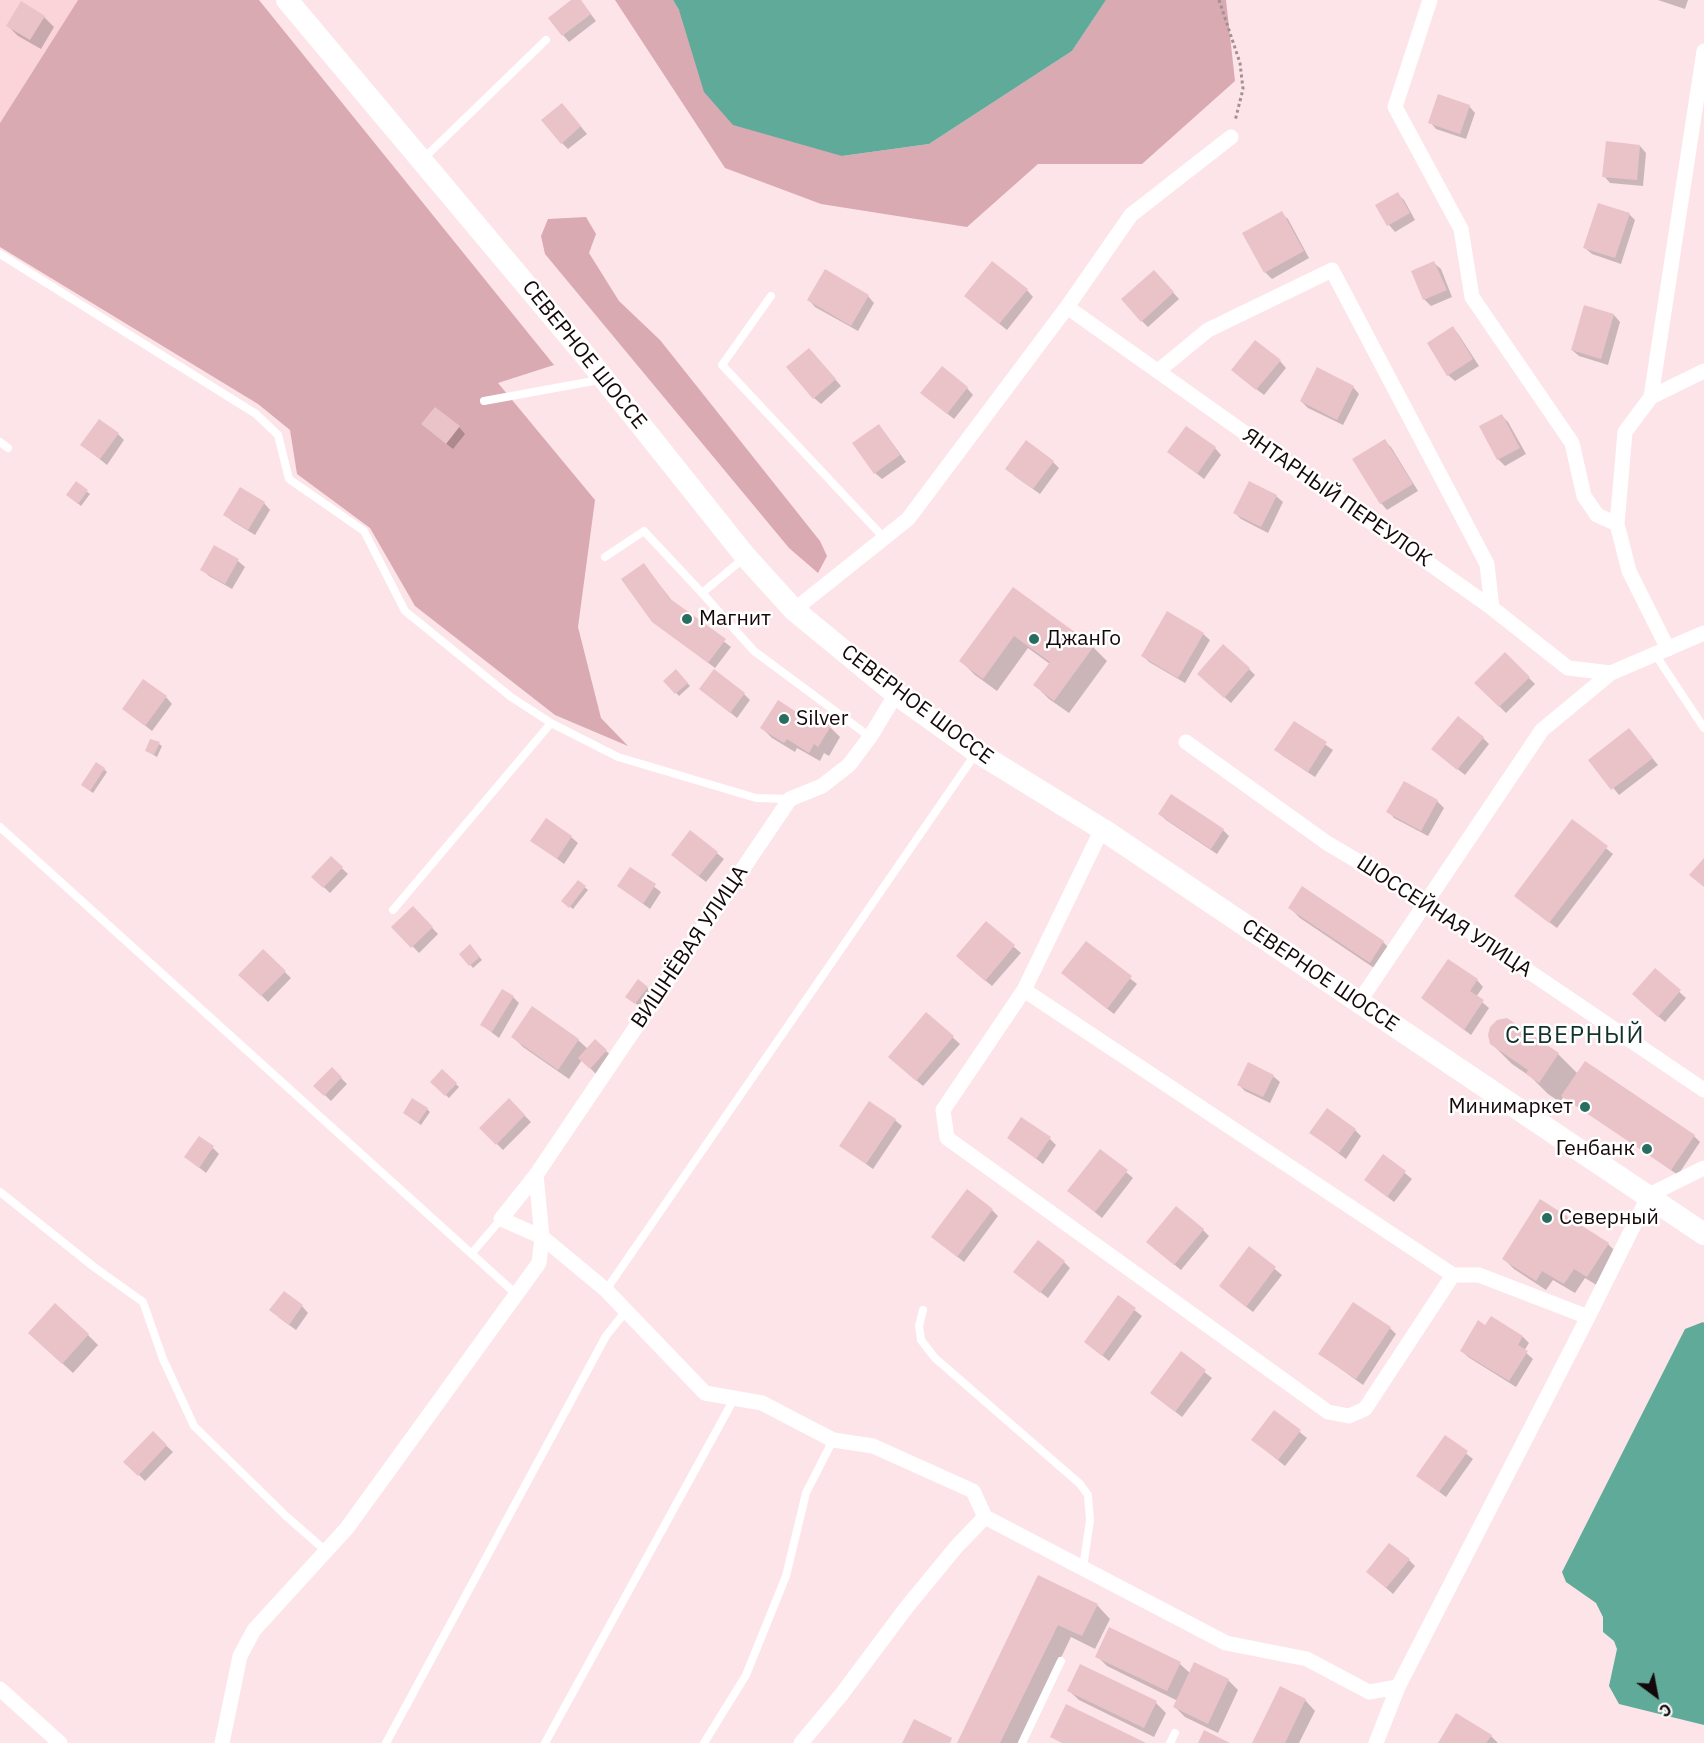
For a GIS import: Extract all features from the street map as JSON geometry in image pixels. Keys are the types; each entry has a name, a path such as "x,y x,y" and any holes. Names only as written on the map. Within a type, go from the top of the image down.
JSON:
{"main road":[{"name":"СЕВЕРНОЕ ШОССЕ","path":"287,0 604,379 746,557 794,610 896,694 977,752 1102,829 1704,1234"}],"street":[{"path":"1430,0 1395,107 1461,229 1472,297 1572,443 1584,496 1597,515 1617,524"},
{"path":"1651,397 1704,51"},
{"path":"794,610 908,519 1067,307 1131,215 1231,137"},
{"path":"1158,371 1209,330 1332,270 1487,564 1492,608"},
{"name":"ЯНТАРНЫЙ ПЕРЕУЛОК","path":"1067,307 1492,608 1568,668 1611,673"},
{"path":"1661,652 1629,571 1617,524 1624,432 1651,397 1704,370"},
{"path":"1359,1002 1542,730 1611,673 1704,633"},
{"path":"790,799 822,786 849,765 870,737 896,694"},
{"name":"ШОССЕЙНАЯ УЛИЦА","path":"1186,742 1327,843 1425,901 1704,1090"},
{"name":"ВИШНЁВАЯ УЛИЦА","path":"501,1219 536,1175 790,799"},
{"path":"1102,829 1024,990 943,1110 947,1138 1328,1412 1349,1416 1365,1409 1453,1275"},
{"path":"1024,990 1453,1275 1479,1275 1588,1317"},
{"path":"1376,1743 1398,1687 1649,1196 1704,1168"},
{"path":"222,1743 240,1656 254,1630 347,1528 539,1263 542,1237 536,1175"},
{"path":"501,1219 542,1237 606,1290 705,1393 762,1403 833,1440 873,1446 973,1491 985,1517 1226,1643 1307,1659 1369,1692 1398,1687"},
{"path":"801,1743 841,1695 906,1608 957,1546 985,1517"},
{"path":"0,1689 60,1743"}],"lane":[{"path":"422,160 546,40"},
{"path":"0,254 256,414 278,435 289,479 364,531 405,611 511,697 551,723 618,757 756,798 790,799"},
{"path":"771,296 722,365 885,539"},
{"path":"484,401 604,379"},
{"path":"0,442 8,448"},
{"path":"605,557 644,531 754,651 870,737"},
{"path":"702,593 746,557"},
{"path":"1661,652 1704,728"},
{"path":"393,910 551,723"},
{"path":"606,1290 977,752"},
{"path":"0,827 516,1294"},
{"path":"0,1192 94,1267 144,1302 163,1359 194,1426 286,1516 327,1552"},
{"path":"472,1253 501,1219"},
{"path":"923,1310 919,1326 921,1340 935,1358 1080,1484 1088,1495 1090,1520 1083,1568"},
{"path":"387,1743 606,1336 626,1311"},
{"path":"545,1743 734,1399"},
{"path":"704,1743 746,1675 786,1576 806,1493 833,1440"},
{"path":"1022,1743 1061,1661"},
{"path":"1170,1743 1175,1733"}],"path":[{"path":"1219,0 1240,63 1243,89 1231,137"}],"shaded area":[{"path":"0,0 78,0 0,123"},
{"path":"78,0 259,0 554,365 498,383 595,500 578,627 601,718 628,746 555,715 415,606 370,528 297,474 290,430 258,404 0,247 0,123"},
{"path":"615,0 673,0 679,10 842,156 929,144 1072,51 1106,0 1226,0 1235,81 1142,164 1038,164 967,227 821,204 725,168"},
{"path":"673,0 1106,0 1072,51 929,144 842,156 733,125 704,92 679,10"},
{"path":"586,217 596,234 589,253 619,301 660,340 820,541 827,556 818,573 789,548 545,254 541,236 548,219"},
{"path":"1703,1322 1704,1725 1619,1704 1609,1686 1617,1649 1614,1641 1603,1632 1603,1617 1596,1603 1566,1582 1562,1572 1685,1329"}],"building":[{"path":"571,0 581,0 591,14 562,36 548,18"},
{"path":"21,1 45,16 30,40 6,26"},
{"path":"1438,94 1470,105 1460,134 1428,123"},
{"path":"562,103 581,126 561,144 541,120"},
{"path":"1606,141 1640,145 1637,180 1602,177"},
{"path":"1398,192 1410,213 1387,226 1375,205"},
{"path":"1598,203 1630,213 1615,258 1583,248"},
{"path":"1282,211 1304,251 1264,273 1242,233"},
{"path":"992,261 1028,289 999,324 964,296"},
{"path":"1434,261 1447,290 1423,300 1411,271"},
{"path":"825,269 869,295 851,326 807,300"},
{"path":"1154,270 1174,292 1141,322 1121,299"},
{"path":"1584,305 1614,314 1601,359 1571,350"},
{"path":"1453,326 1473,359 1447,376 1427,343"},
{"path":"1255,340 1281,360 1256,390 1231,370"},
{"path":"809,348 836,379 813,399 786,367"},
{"path":"942,366 968,387 947,414 920,393"},
{"path":"1317,367 1354,386 1337,420 1300,401"},
{"path":"435,407 460,426 446,444 421,424"},
{"path":"1502,414 1520,448 1497,460 1479,426"},
{"path":"99,419 119,433 100,459 80,445"},
{"path":"879,424 900,455 874,474 852,443"},
{"path":"1186,426 1216,447 1197,474 1167,452"},
{"path":"1385,439 1413,484 1380,504 1352,459"},
{"path":"1026,440 1054,461 1033,489 1005,469"},
{"path":"76,481 88,490 78,504 66,495"},
{"path":"1249,481 1277,495 1261,527 1233,513"},
{"path":"240,487 265,502 248,530 223,515"},
{"path":"214,545 239,559 225,584 200,570"},
{"path":"644,563 669,598 726,639 708,663 652,622 621,579"},
{"path":"1013,587 1094,646 1054,701 1033,685 1050,662 1014,636 983,679 959,661"},
{"path":"1167,611 1204,633 1178,678 1141,656"},
{"path":"1223,644 1250,668 1224,698 1197,674"},
{"path":"1505,652 1530,677 1499,707 1474,683"},
{"path":"676,669 688,683 675,694 663,681"},
{"path":"714,669 745,693 730,713 699,689"},
{"path":"143,679 167,696 145,726 122,709"},
{"path":"778,700 801,715 804,709 831,726 818,747 814,744 809,753 787,739 784,743 760,728"},
{"path":"1458,716 1484,737 1457,770 1431,749"},
{"path":"1294,721 1327,742 1308,772 1274,750"},
{"path":"1629,728 1653,758 1611,790 1588,760"},
{"path":"150,739 160,742 154,755 145,751"},
{"path":"96,762 105,768 90,791 81,785"},
{"path":"1404,781 1438,800 1421,831 1386,812"},
{"path":"1171,794 1224,829 1211,849 1158,814"},
{"path":"546,818 572,836 557,859 530,841"},
{"path":"1572,819 1608,846 1549,923 1514,896"},
{"path":"690,830 718,852 699,876 671,855"},
{"path":"331,856 343,867 323,888 311,877"},
{"path":"1704,858 1704,887 1689,875"},
{"path":"630,867 656,884 643,904 617,886"},
{"path":"578,880 586,886 569,908 561,901"},
{"path":"1302,886 1384,941 1370,963 1288,908"},
{"path":"413,906 433,927 411,948 391,927"},
{"path":"986,921 1015,945 985,981 956,956"},
{"path":"1086,941 1132,976 1107,1009 1061,973"},
{"path":"470,944 480,957 469,966 459,954"},
{"path":"263,949 286,971 261,996 238,975"},
{"path":"1448,959 1478,979 1470,991 1484,1000 1464,1030 1421,998"},
{"path":"1655,968 1681,990 1658,1017 1632,994"},
{"path":"638,979 648,987 635,1004 625,997"},
{"path":"502,989 514,996 492,1032 480,1025"},
{"path":"532,1006 579,1039 558,1070 511,1037"},
{"path":"926,1012 954,1036 916,1081 888,1057"},
{"path":"1507,1018 1559,1053 1539,1083 1526,1074 1528,1070 1490,1044 1488,1035 1490,1027 1497,1020"},
{"path":"595,1039 607,1050 590,1069 578,1058"},
{"path":"1585,1061 1695,1135 1671,1170 1561,1096"},
{"path":"1248,1062 1274,1075 1263,1097 1237,1085"},
{"path":"332,1067 342,1077 324,1096 313,1086"},
{"path":"442,1069 457,1083 445,1096 430,1082"},
{"path":"412,1098 428,1108 418,1123 403,1113"},
{"path":"509,1098 525,1115 496,1145 479,1128"},
{"path":"869,1101 896,1119 866,1164 839,1146"},
{"path":"1327,1108 1356,1129 1339,1153 1309,1133"},
{"path":"1021,1117 1051,1137 1036,1159 1007,1138"},
{"path":"199,1136 214,1146 199,1168 184,1157"},
{"path":"1100,1149 1128,1170 1095,1212 1067,1191"},
{"path":"1383,1154 1406,1171 1387,1197 1364,1180"},
{"path":"967,1189 993,1209 957,1257 931,1237"},
{"path":"1540,1199 1609,1243 1587,1277 1574,1269 1564,1284 1542,1271 1536,1281 1502,1259"},
{"path":"1176,1206 1204,1229 1174,1265 1146,1242"},
{"path":"1038,1240 1065,1261 1040,1293 1013,1272"},
{"path":"1249,1246 1276,1267 1246,1307 1219,1286"},
{"path":"284,1291 303,1305 289,1325 269,1310"},
{"path":"1118,1295 1136,1308 1102,1356 1084,1342"},
{"path":"1353,1302 1391,1327 1356,1379 1318,1354"},
{"path":"55,1303 89,1334 62,1364 28,1333"},
{"path":"1491,1316 1523,1336 1518,1345 1528,1351 1509,1381 1460,1351 1478,1320 1485,1325"},
{"path":"1181,1351 1206,1370 1175,1412 1150,1393"},
{"path":"1274,1410 1301,1430 1278,1460 1251,1440"},
{"path":"153,1431 167,1445 138,1476 123,1462"},
{"path":"1445,1435 1468,1451 1439,1492 1416,1476"},
{"path":"1389,1543 1410,1559 1386,1588 1366,1572"},
{"path":"1038,1575 1098,1604 1082,1636 1058,1625 1000,1743 957,1743"},
{"path":"1109,1627 1181,1662 1167,1691 1095,1657"},
{"path":"1194,1662 1229,1679 1208,1724 1173,1707"},
{"path":"1080,1664 1157,1701 1144,1728 1067,1691"},
{"path":"1280,1686 1306,1699 1285,1743 1252,1743"},
{"path":"1066,1704 1146,1743 1062,1743 1050,1737"},
{"path":"1456,1713 1492,1735 1486,1743 1438,1743"},
{"path":"914,1719 952,1738 950,1743 902,1743"},
{"path":"1204,1730 1230,1743 1198,1743"}],"place":[{"name":"Магнит","path":"687,619"},
{"name":"ДжанГо","path":"1034,639"},
{"name":"Silver","path":"784,719"},
{"name":"Минимаркет","path":"1585,1107"},
{"name":"Генбанк","path":"1647,1149"},
{"name":"Северный","path":"1547,1218"}],"district":[{"name":"СЕВЕРНЫЙ","path":"1575,1036"}]}
